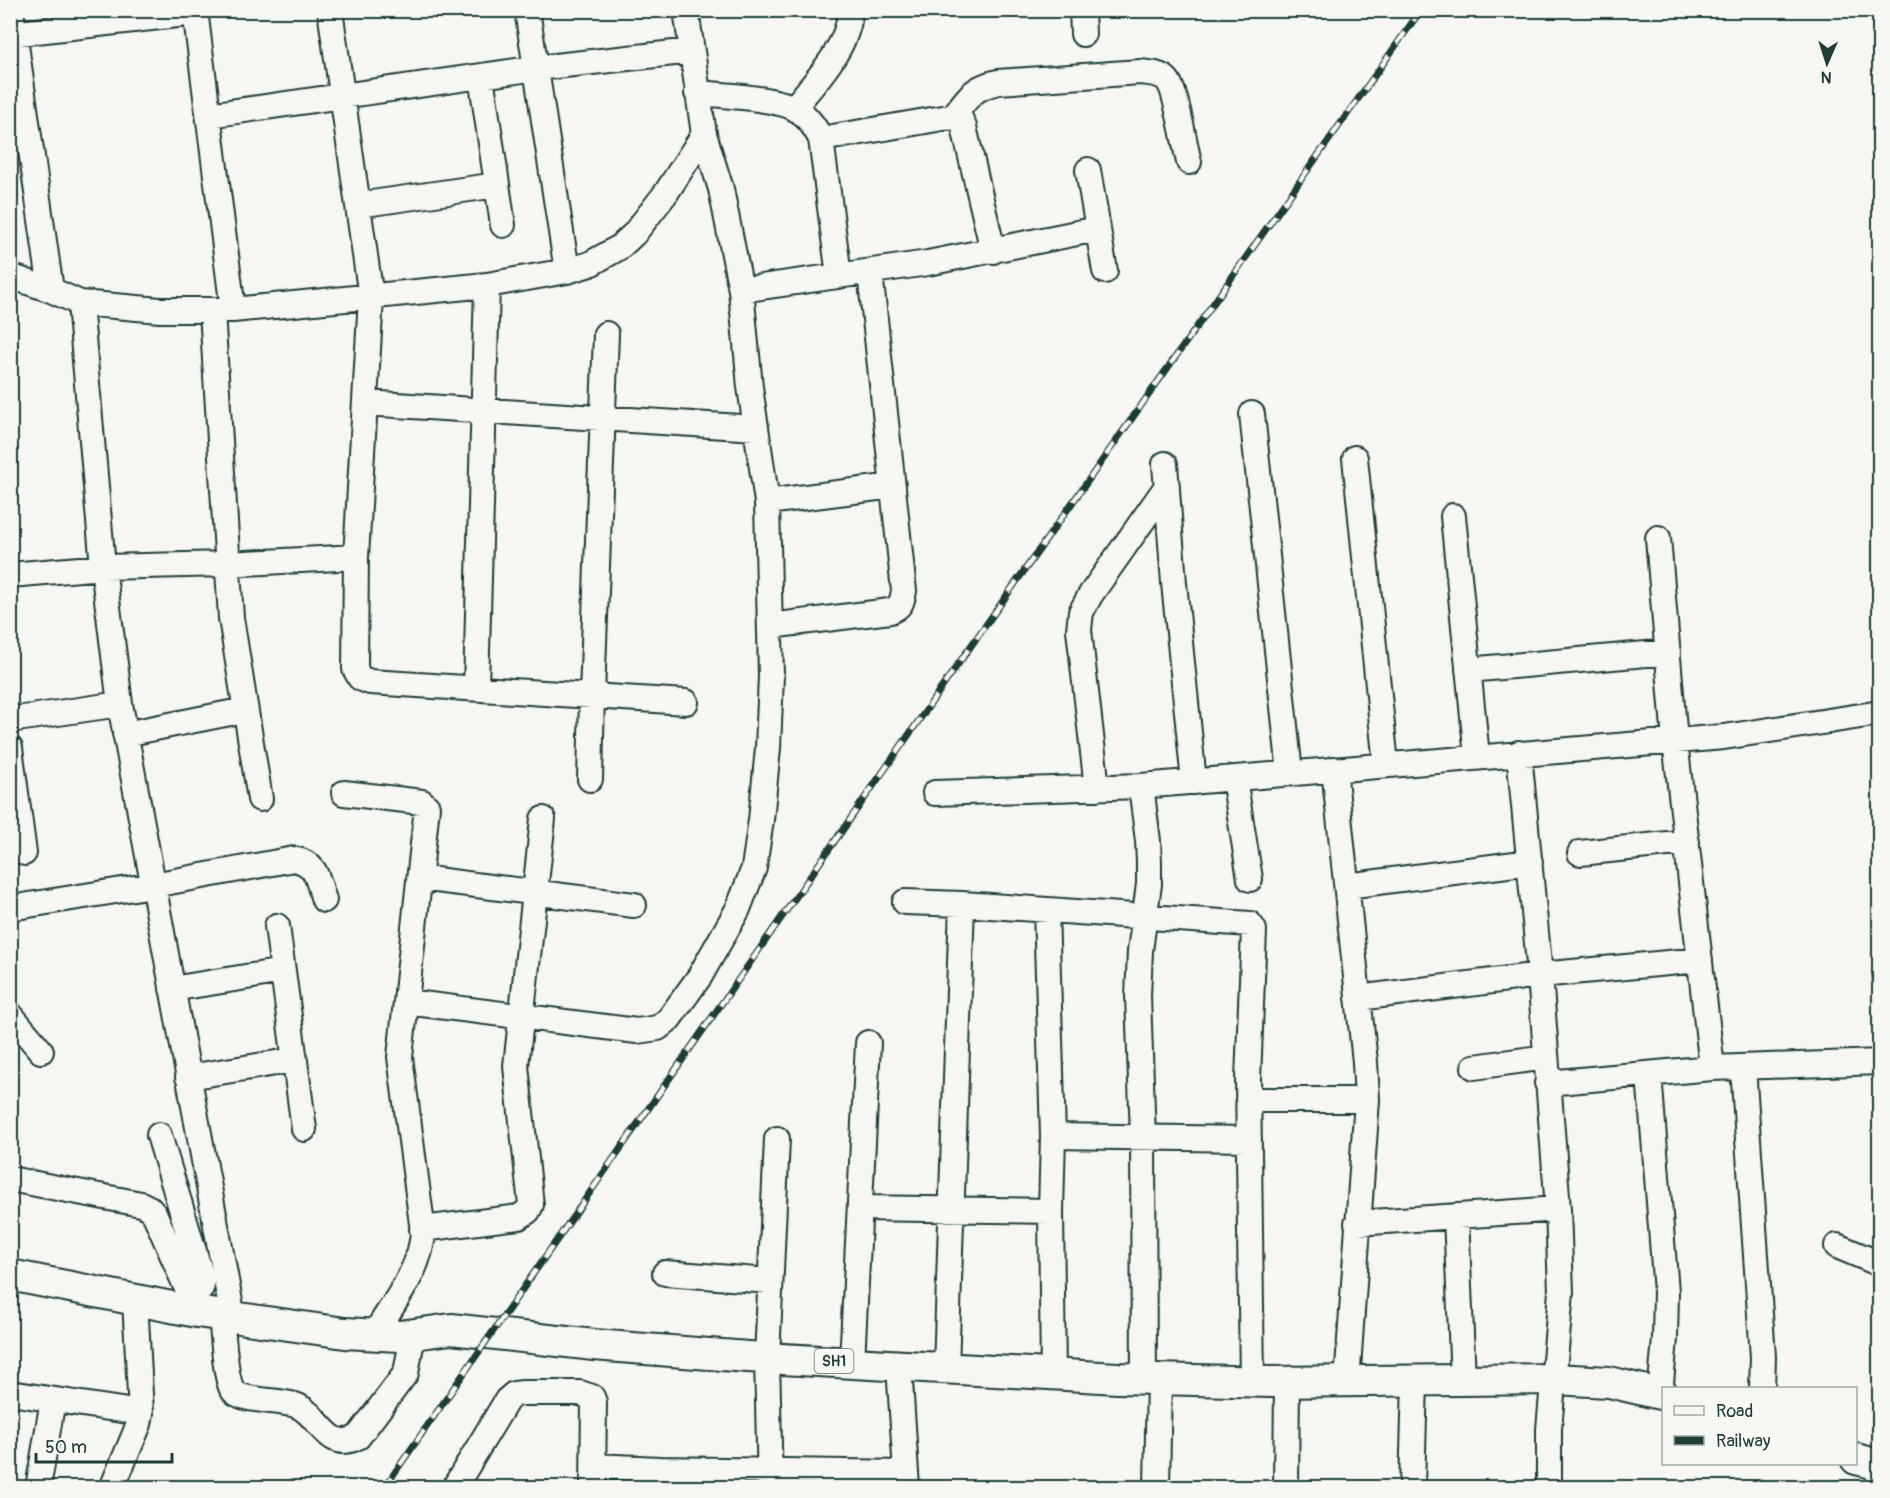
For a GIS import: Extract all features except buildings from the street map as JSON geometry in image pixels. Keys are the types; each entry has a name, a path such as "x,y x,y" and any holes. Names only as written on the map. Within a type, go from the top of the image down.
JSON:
{"main road":[{"name":"SH1","path":"10,1275 135,1299 345,1333 399,1336 451,1329 594,1345 767,1358 1152,1379 1347,1382 1554,1379 1609,1382 1662,1395"},
{"path":"1857,1459 1880,1465"}],"street":[{"path":"330,10 371,297 356,557 355,669 360,678 370,682 686,702"},
{"path":"527,10 567,271"},
{"path":"406,1002 637,1031 658,1028 669,1019 699,976 738,909 754,868 768,748 771,676 767,502 750,387 741,290 721,189 704,134 686,10"},
{"path":"794,108 843,42 848,28 850,10"},
{"path":"1082,10 1083,34"},
{"path":"51,290 12,26 195,12 209,115 223,311 227,564 231,618 260,799"},
{"path":"209,115 537,68 692,51"},
{"path":"953,117 969,95 982,86 998,82 1140,72 1158,75 1167,80 1173,92 1189,162"},
{"path":"481,76 503,225"},
{"path":"697,93 778,102 794,108 815,127 821,140 838,276"},
{"path":"821,140 953,117 961,120 993,251"},
{"path":"10,276 80,303 160,310 223,311 487,285 567,271 590,264 620,247 634,234 666,193 704,134"},
{"path":"1088,170 1105,271"},
{"path":"357,205 497,185"},
{"path":"741,290 870,272 993,251 1097,229"},
{"path":"770,626 890,611 898,608 902,601 904,591 870,272"},
{"path":"476,688 487,285"},
{"path":"80,303 103,567 120,704 188,1077 211,1312"},
{"path":"591,780 591,695 606,334"},
{"path":"365,403 756,428"},
{"path":"1252,414 1290,773"},
{"path":"1354,458 1386,765"},
{"path":"1097,788 1078,630 1082,612 1091,594 1166,475 1174,583 1194,782"},
{"path":"767,502 893,486"},
{"path":"1453,516 1477,757"},
{"path":"1658,538 1675,741 1712,1068"},
{"path":"10,575 103,567 227,564 356,557"},
{"path":"1468,670 1668,652"},
{"path":"10,720 120,704"},
{"path":"125,734 245,710"},
{"path":"935,793 1097,788 1194,782 1724,737 1880,713"},
{"path":"10,748 24,853"},
{"path":"1519,753 1540,975 1562,1292 1550,1429 1549,1488"},
{"path":"1334,769 1367,1100 1347,1382"},
{"path":"1234,778 1250,879"},
{"path":"1141,786 1149,884 1140,951 1138,996 1157,1488"},
{"path":"344,793 422,802 427,807 400,1057 411,1130 422,1247 416,1265 374,1335"},
{"path":"422,1229 519,1217 528,1211 531,1204 516,1066 543,819"},
{"path":"1580,853 1687,842"},
{"path":"10,908 294,859 305,861 312,866 324,900"},
{"path":"1347,886 1530,862"},
{"path":"420,878 634,905"},
{"path":"905,902 1250,924 1254,930 1248,1100 1252,1382"},
{"path":"946,1368 962,904"},
{"path":"1046,910 1053,1136 1053,1374"},
{"path":"277,926 304,1128"},
{"path":"1358,998 1540,975 1700,960"},
{"path":"172,989 283,971"},
{"path":"10,1014 41,1051"},
{"path":"852,1362 868,1043"},
{"path":"1474,1067 1546,1058"},
{"path":"188,1077 295,1060"},
{"path":"1547,1083 1712,1068 1880,1062"},
{"path":"1743,1067 1763,1357 1762,1387"},
{"path":"1649,1074 1666,1292 1662,1387"},
{"path":"1248,1100 1367,1100"},
{"path":"159,1135 233,1392 242,1397 296,1405 306,1410 337,1442 348,1442 358,1437 406,1373 413,1334"},
{"path":"1053,1136 1249,1139"},
{"path":"770,1479 767,1358 777,1139"},
{"path":"10,1179 141,1204 149,1208 211,1312"},
{"path":"860,1208 1052,1210"},
{"path":"1357,1223 1558,1209"},
{"path":"1456,1216 1463,1380"},
{"path":"1837,1246 1880,1264"},
{"path":"665,1273 770,1281"},
{"path":"112,1488 139,1424 141,1413 135,1299"},
{"path":"454,1488 507,1400 514,1394 524,1393 580,1393 592,1397 594,1402 594,1477 660,1469 770,1479 907,1480 899,1366"},
{"path":"1412,1488 1414,1381"},
{"path":"1286,1488 1287,1382"},
{"path":"10,1393 141,1413"},
{"path":"38,1488 53,1400"},
{"path":"1875,1488 1880,1476"}],"railway":[{"path":"384,1488 961,660 1421,10"}]}
